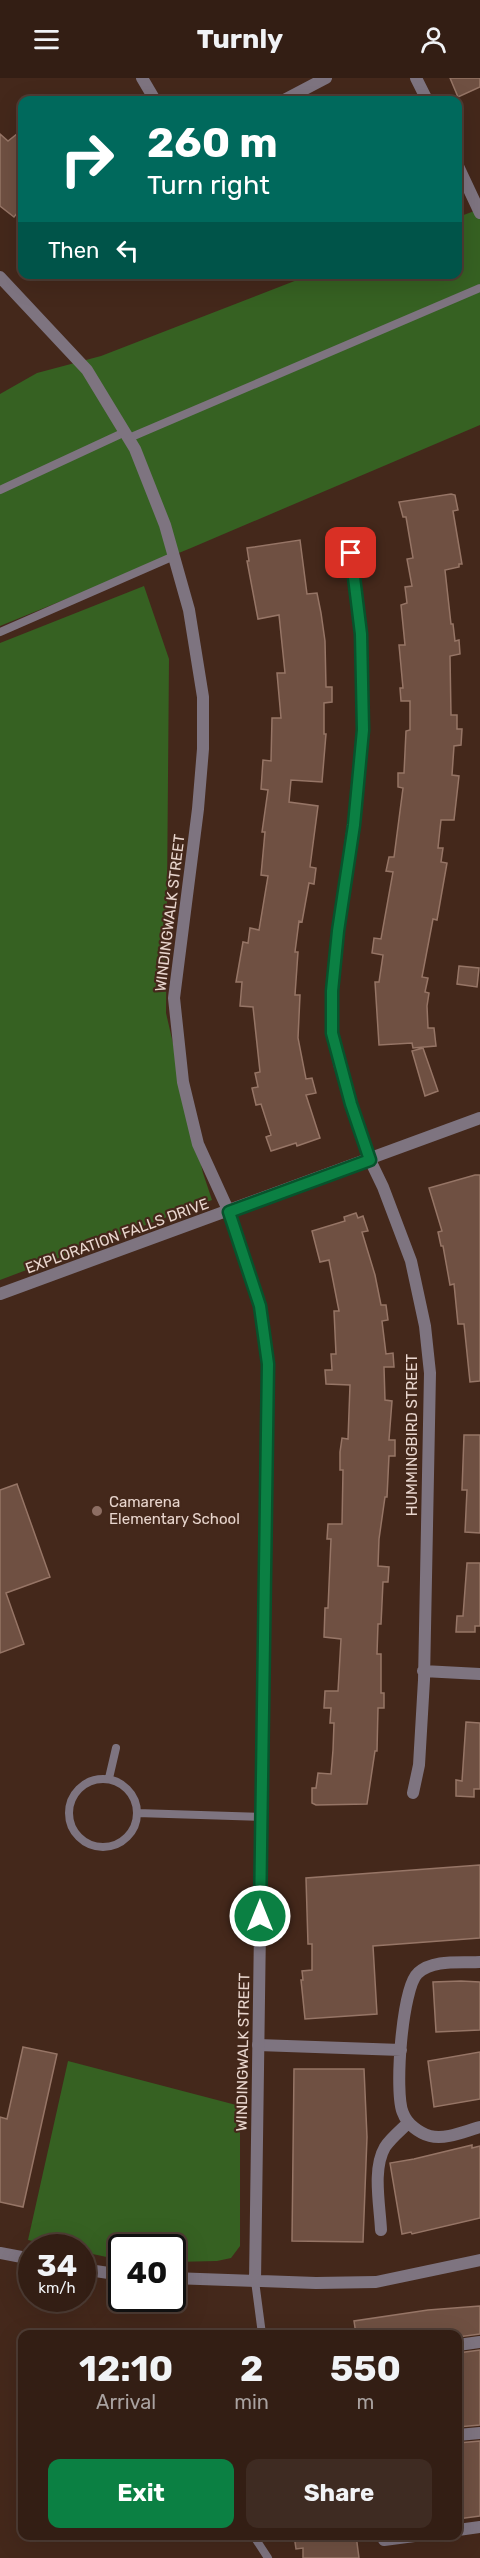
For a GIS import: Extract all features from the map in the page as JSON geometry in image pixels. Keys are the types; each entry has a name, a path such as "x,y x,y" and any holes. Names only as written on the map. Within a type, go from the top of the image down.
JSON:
{"street":[{"path":"142,78 153,96"},
{"path":"292,96 326,78"},
{"path":"416,78 425,96"},
{"path":"462,175 480,213"},
{"name":"WINDINGWALK STREET","path":"0,277 87,370 127,435 165,525 174,556 189,610 203,698 203,749 198,809 174,998 183,1082 198,1144 229,1212 260,1306 268,1364 255,2281"},
{"name":"HUMMINGBIRD STREET","path":"351,553 361,634 363,730 354,825 338,931 332,991 332,1033 342,1077 370,1160 383,1187 411,1261 424,1326 430,1373 423,1671 419,1764 413,1793"},
{"name":"EXPLORATION FALLS DRIVE","path":"0,1294 229,1212 480,1118"},
{"path":"423,1671 480,1674"},
{"path":"480,1962 437,1964 418,1972 411,1982 407,1994 401,2050 399,2101 408,2123 430,2136 441,2137 480,2127"},
{"path":"258,2045 401,2050"},
{"path":"381,2230 380,2159 386,2147 408,2123"},
{"path":"0,2253 18,2256"},
{"path":"186,2279 316,2283 376,2282 480,2260"},
{"path":"462,2344 480,2342"},
{"path":"462,2435 480,2433"},
{"path":"462,2529 480,2527"}],"lane":[{"path":"0,490 480,288"},
{"path":"0,632 174,556"},
{"path":"109,1778 116,1748"},
{"path":"96,1778 109,1778 126,1787 136,1803 135,1825 129,1835 114,1845 96,1847 85,1843 76,1835 70,1824 68,1813 70,1801 76,1790 85,1782 96,1778"},
{"path":"137,1813 261,1816"},
{"path":"255,2281 261,2330"},
{"path":"256,2540 268,2558"}],"green space":[{"path":"480,209 480,425 191,548 0,626 0,394 37,373 101,356 300,279 462,279 462,216"},
{"path":"144,586 169,659 166,1013 203,1173 212,1200 0,1280 0,643"},
{"path":"68,2061 240,2106 240,2246 231,2258 217,2261 186,2262 186,2234 108,2234 108,2257 96,2255 96,2234 29,2234"}],"building":[{"path":"450,78 480,78 480,87 458,96"},
{"path":"18,133 18,212 14,217 0,206 0,134 8,141"},
{"path":"455,495 458,510 453,511 462,564 459,564 459,567 445,570 451,624 453,624 455,641 459,640 460,654 450,656 451,715 457,715 457,729 462,729 461,745 454,746 452,775 459,776 454,820 441,820 438,848 443,848 441,862 447,863 437,920 433,919 422,977 428,978 425,992 429,993 428,1028 434,1028 436,1046 413,1048 412,1043 379,1045 375,982 379,982 383,955 372,953 374,938 381,939 393,872 386,871 389,857 394,857 403,788 398,787 398,773 404,773 406,731 410,730 410,701 401,701 400,688 403,688 399,645 405,645 401,605 407,603 405,587 412,586 407,559 413,558 406,517 403,517 399,502"},
{"path":"300,540 307,594 317,593 321,613 325,641 326,687 332,687 332,702 324,703 324,734 326,734 322,782 291,780 289,802 318,806 310,867 316,868 314,884 309,883 302,922 299,921 295,952 298,952 295,995 300,995 298,1038 306,1079 312,1078 316,1093 306,1095 320,1138 297,1146 296,1143 271,1151 266,1137 271,1135 261,1104 256,1105 252,1088 258,1087 255,1073 260,1072 253,1007 240,1006 242,982 236,982 243,942 248,943 250,928 259,930 268,876 261,875 265,832 262,832 268,790 261,789 263,760 271,761 272,718 281,718 277,673 285,673 279,615 258,619 247,561 249,561 247,548"},
{"path":"459,966 479,968 477,987 457,984"},
{"path":"423,1048 438,1091 425,1096 412,1051"},
{"path":"480,1175 480,1381 470,1382 464,1324 458,1324 454,1284 450,1285 438,1232 442,1231 429,1188"},
{"path":"356,1213 358,1218 363,1216 368,1231 362,1232 381,1305 386,1305 388,1320 382,1321 386,1354 393,1353 394,1367 384,1367 385,1400 392,1401 389,1440 395,1440 395,1456 389,1456 387,1497 385,1497 379,1539 378,1566 389,1567 388,1582 383,1582 381,1624 378,1624 377,1654 381,1654 381,1693 384,1693 384,1708 378,1708 377,1751 375,1751 367,1804 316,1805 312,1803 312,1788 316,1788 318,1773 331,1774 333,1750 334,1723 330,1723 331,1708 324,1708 325,1691 338,1691 341,1639 324,1637 325,1608 328,1608 331,1539 327,1539 328,1524 342,1524 343,1470 340,1470 340,1452 342,1438 348,1439 350,1385 326,1384 325,1370 332,1370 331,1354 336,1354 334,1311 339,1311 329,1260 320,1262 312,1231 345,1221 344,1217"},
{"path":"464,1435 480,1435 480,1533 465,1532 467,1490 462,1490"},
{"path":"17,1484 50,1577 6,1593 24,1644 0,1653 0,1490"},
{"path":"467,1563 480,1563 480,1626 475,1626 475,1632 456,1632 457,1616 463,1616"},
{"path":"466,1722 480,1723 480,1789 474,1789 474,1797 456,1796 456,1780 462,1781"},
{"path":"480,1865 480,1938 373,1946 377,2014 305,2019 302,1971 312,1970 312,1944 308,1944 306,1878"},
{"path":"433,1982 480,1982 480,2030 436,2032"},
{"path":"23,2047 57,2054 23,2207 0,2202 0,2117 7,2119"},
{"path":"480,2052 480,2099 434,2107 428,2061"},
{"path":"294,2069 364,2069 367,2137 363,2242 292,2241"},
{"path":"472,2145 472,2148 480,2146 480,2218 412,2234 411,2232 402,2234 390,2163"},
{"path":"480,2306 480,2334 462,2336 462,2330 355,2330 354,2321 428,2310"},
{"path":"480,2350 480,2425 462,2427 462,2352"},
{"path":"480,2441 480,2516 462,2518 462,2443"},
{"path":"295,2540 357,2540 359,2558 303,2558 303,2548 296,2549"}],"place":[{"name":"Camarena Elementary School","path":"97,1511"}],"route":[{"path":"260,1916 268,1364 260,1306 229,1212 370,1160 351,1104 332,1033 332,991 338,931 354,825 363,730 361,634 351,553"}]}
